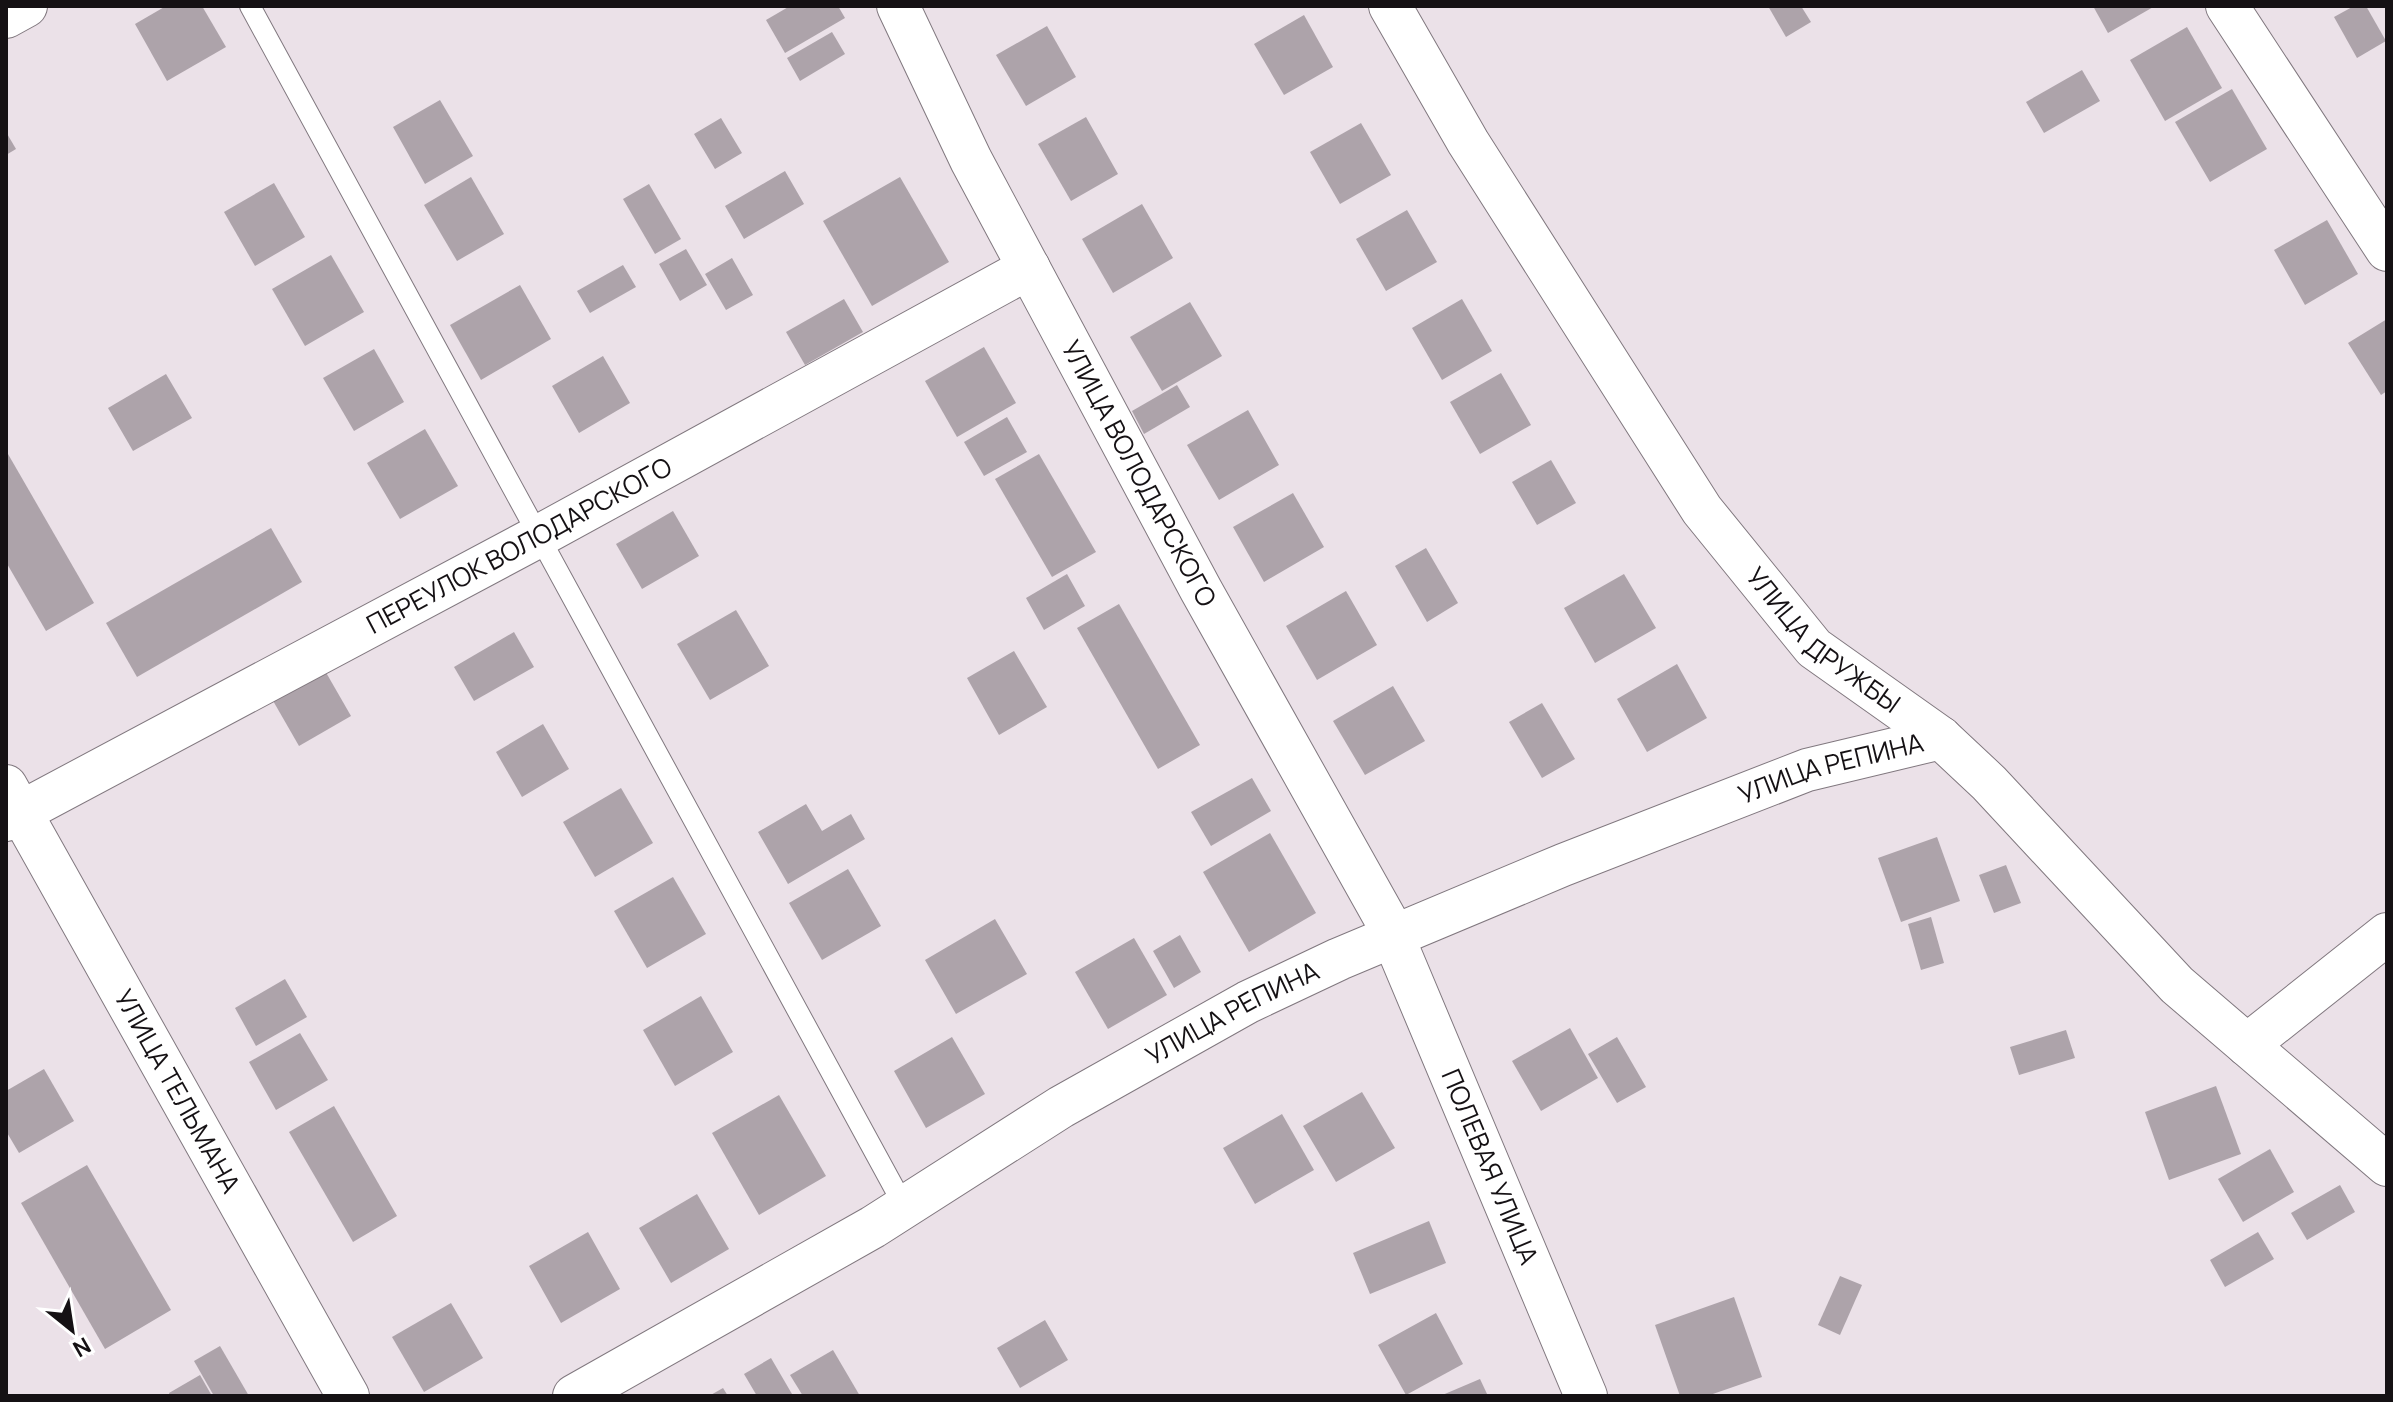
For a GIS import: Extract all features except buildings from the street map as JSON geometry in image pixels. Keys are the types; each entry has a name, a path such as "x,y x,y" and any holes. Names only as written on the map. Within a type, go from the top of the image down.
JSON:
{"street":[{"path":"6,17 26,6"},
{"name":"УЛИЦА ВОЛОДАРСКОГО","path":"898,6 971,160 1201,590 1392,936"},
{"name":"УЛИЦА ДРУЖБЫ","path":"1390,6 1468,142 1702,510 1814,648 1941,738 1989,783 2177,985 2387,1165"},
{"path":"2227,6 2387,250"},
{"name":"ПЕРЕУЛОК ВОЛОДАРСКОГО","path":"11,806 539,536 1029,268"},
{"name":"УЛИЦА РЕПИНА","path":"574,1396 873,1227 1061,1107 1248,1002 1339,959 1563,865 1807,770 1941,738"},
{"name":"УЛИЦА ТЕЛЬМАНА","path":"11,806 348,1396"},
{"path":"2247,1045 2387,934"},
{"name":"ПОЛЕВАЯ УЛИЦА","path":"1392,936 1586,1396"}],"lane":[{"path":"250,6 904,1206"}]}
